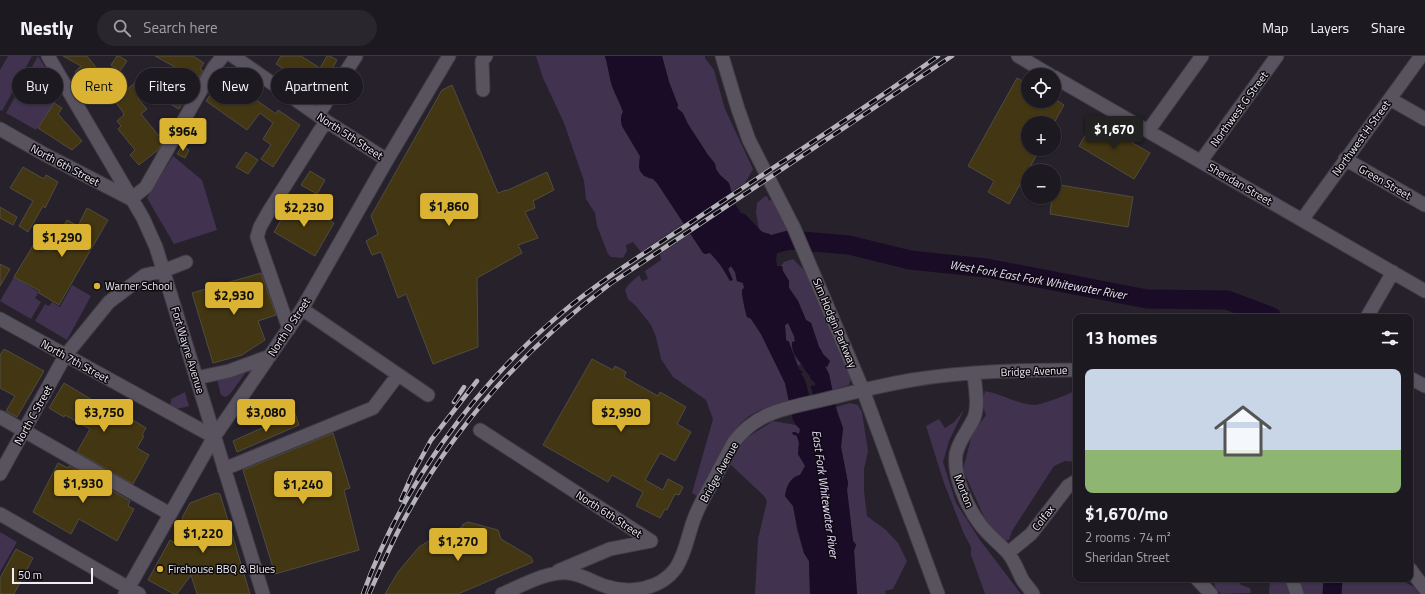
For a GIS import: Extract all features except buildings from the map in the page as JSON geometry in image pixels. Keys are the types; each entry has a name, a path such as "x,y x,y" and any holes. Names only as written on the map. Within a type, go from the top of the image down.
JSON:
{"street":[{"name":"Fort Wayne Avenue","path":"48,56 132,199 156,247 263,594"},
{"path":"132,199 146,187 214,67 222,56"},
{"name":"North 5th Street","path":"234,56 322,118 387,160"},
{"path":"289,329 258,237 260,227 356,56"},
{"name":"North D Street","path":"131,592 170,514 214,437 302,309 387,160 449,56"},
{"path":"483,90 482,61 486,56"},
{"name":"Sim Hodgin Parkway","path":"722,56 749,140 794,228 814,273 857,392 938,594"},
{"path":"1018,56 1038,68"},
{"path":"1148,131 1202,56"},
{"name":"Northwest G Street","path":"1201,161 1277,56"},
{"name":"Northwest H Street","path":"1302,220 1421,56"},
{"name":"Sheridan Street","path":"1061,81 1425,291"},
{"path":"1390,99 1425,120"},
{"name":"North 6th Street","path":"0,129 51,158 132,199"},
{"name":"Green Street","path":"1345,159 1425,205"},
{"name":"North C Street","path":"0,474 65,356 110,302 145,275 163,271 186,262"},
{"path":"1369,314 1393,272"},
{"path":"302,309 428,395"},
{"name":"North 7th Street","path":"0,319 214,437"},
{"path":"196,378 229,371 270,356"},
{"name":"Bridge Avenue","path":"502,594 553,574 567,573 574,574 610,588 624,591 640,590 660,583 668,577 681,561 696,512 734,442 740,434 754,422 770,413 913,380 974,373 1073,370"},
{"name":"Morton","path":"974,373 977,403 974,418 960,441 957,452 955,469 957,478 979,524 1008,553 1023,581 1033,594"},
{"path":"224,469 373,408 398,375"},
{"path":"1413,380 1425,386"},
{"path":"0,417 170,514"},
{"name":"North 6th Street","path":"480,430 651,541 610,549 553,574"},
{"name":"Colfax","path":"1008,553 1031,534 1068,486 1073,483"},
{"path":"0,514 131,592"},
{"path":"1413,573 1425,589"},
{"path":"1200,582 1211,594"},
{"path":"1293,582 1297,594"}],"shaded area":[{"path":"8,56 32,56 25,68 12,68 12,93 2,111 0,110 0,70"},
{"path":"38,56 45,68 31,68"},
{"path":"536,56 605,56 611,84 623,111 621,121 622,126 640,156 639,167 648,178 653,179 657,183 684,223 641,252 633,242 626,245 627,251 623,258 611,257 608,254 597,226 595,213 586,199 584,181 564,123 543,78"},
{"path":"662,56 705,56 714,70 725,109 753,169 745,183 731,192 727,181 720,175 716,169 715,163 708,155 677,108 678,105 669,82"},
{"path":"12,102 12,104 54,104 36,130 6,113"},
{"path":"173,156 202,180 217,230 174,244 147,198"},
{"path":"767,196 769,201 773,198 789,234 773,236 759,229 756,213 757,203"},
{"path":"691,233 705,254 710,253 719,262 730,281 731,277 728,269 731,266 735,272 737,281 743,283 744,287 742,294 745,309 761,334 785,383 789,401 756,412 740,424 722,449 697,496 692,493 713,419 706,400 673,377 661,359 656,337 651,325 636,306 628,299 625,290 628,285 639,275 642,281 648,279 645,271 661,260 660,254"},
{"path":"793,259 806,271 851,379 849,385 832,390 829,374 824,365 827,367 830,361 819,347 811,323 806,320 798,301 789,288 789,281 783,271 782,266 780,267 784,262"},
{"path":"14,277 39,292 35,298 41,302 31,319 0,301"},
{"path":"72,285 91,296 67,340 35,321 45,304 49,306 52,302 60,307"},
{"path":"788,323 795,341 793,347 794,356 801,364 797,366 789,342 786,340 785,325"},
{"path":"247,371 230,394 226,397 221,395 217,380"},
{"path":"985,391 1022,403 1034,405 1073,392 1073,462 1065,461 1054,466 1012,531 1009,540 1003,541 985,519 963,470 972,434 986,415 982,404"},
{"path":"185,392 189,406 170,410 171,399"},
{"path":"850,403 858,405 862,412 868,451 864,469 864,491 867,516 886,530 898,543 907,561 893,589 885,591 886,594 857,594 854,551 856,544 853,541 847,490 848,483 841,447 843,428 836,407"},
{"path":"964,410 949,441 943,462 956,503 980,540 1021,594 985,594 971,555 971,547 964,534 944,483 926,426 939,419 945,428 954,422"},
{"path":"773,421 796,425 800,429 797,436 799,443 798,454 806,466 785,496 793,506 797,530 804,553 809,561 810,594 755,594 758,539 767,501 764,496 730,464 746,438"},
{"path":"0,532 17,542 0,572"},
{"path":"1214,582 1238,582 1241,585 1250,588 1251,593 1221,594 1216,589"},
{"path":"1270,582 1405,582 1414,587 1419,594 1269,594"}],"water":[{"name":"East Fork Whitewater River","path":"605,56 662,56 669,82 678,105 677,108 683,113 688,124 715,164 720,175 729,183 735,204 741,213 745,214 762,232 770,234 777,254 777,266 782,266 783,271 789,281 789,288 798,301 806,320 811,323 819,347 830,361 827,367 825,366 829,374 837,412 843,428 841,447 848,483 847,490 853,541 856,545 854,551 857,594 810,594 809,561 804,553 793,506 785,496 786,489 791,480 800,475 805,466 798,454 799,443 797,436 792,434 795,432 799,434 800,429 793,420 785,383 761,334 751,319 747,317 742,295 742,290 744,288 743,283 737,281 735,272 731,266 728,269 733,280 730,281 716,259 710,253 703,253 657,183 653,179 644,176 640,171 640,156 622,126 621,117 623,112 612,85","holes":["788,323 795,341 792,342 793,351 810,378 815,383 815,386 812,385 810,388 812,390 813,398 810,398 806,382 801,374 803,372 799,369 789,342 786,340 785,325"]}],"waterway":[{"name":"West Fork East Fork Whitewater River","path":"756,249 789,240 849,245 910,260 986,268 1147,299 1227,300 1264,314"},
{"name":"West Fork East Fork Whitewater River","path":"1332,594 1333,582"}],"railway":[{"path":"363,594 397,516 442,443 497,375 526,345 558,316 605,280 844,121 938,56"},
{"path":"369,594 393,540 429,476 473,415 498,386 551,332 610,284 952,56"},
{"path":"401,500 412,475 431,440 477,381"},
{"path":"454,402 464,387"}],"place":[{"name":"Warner School","path":"97,286"},
{"name":"Firehouse BBQ & Blues","path":"160,569"}]}
